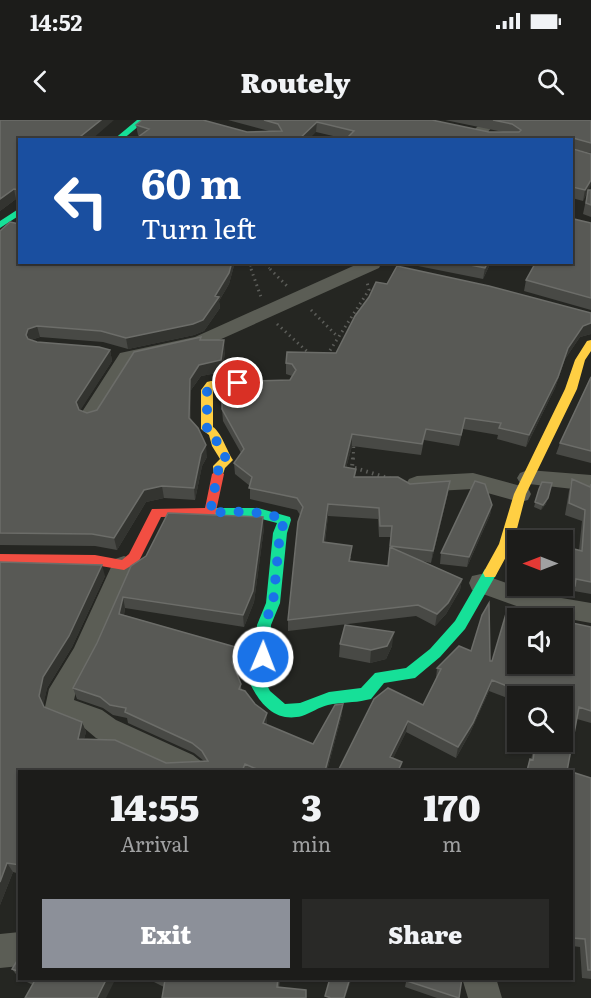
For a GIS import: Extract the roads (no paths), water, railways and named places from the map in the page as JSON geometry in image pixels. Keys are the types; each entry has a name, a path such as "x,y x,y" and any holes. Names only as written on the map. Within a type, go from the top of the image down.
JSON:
{"street":[{"path":"120,138 142,120"},
{"path":"475,136 492,120"},
{"path":"458,128 475,136 500,137"},
{"path":"0,225 18,212"},
{"path":"90,415 119,354 201,341 370,266"},
{"path":"191,770 183,764 106,729 92,718 59,707 63,689 86,653 124,565 134,557 157,512 169,509 199,514 244,510 274,515 285,520 280,533 273,603 264,625 263,657 253,672 262,695 271,705 279,709 296,711 321,699 362,696 380,676 410,674 435,653 460,625 481,583 506,544 524,486 571,389 580,360 591,343"},
{"path":"210,513 219,466 227,460 218,446 214,433 207,429 207,390 211,384 226,382 280,383"},
{"path":"408,484 473,481 524,486 591,483"},
{"path":"0,559 95,560 124,565"},
{"path":"481,583 536,603 591,613"},
{"path":"0,951 18,950"},
{"path":"480,980 485,998"}]}
